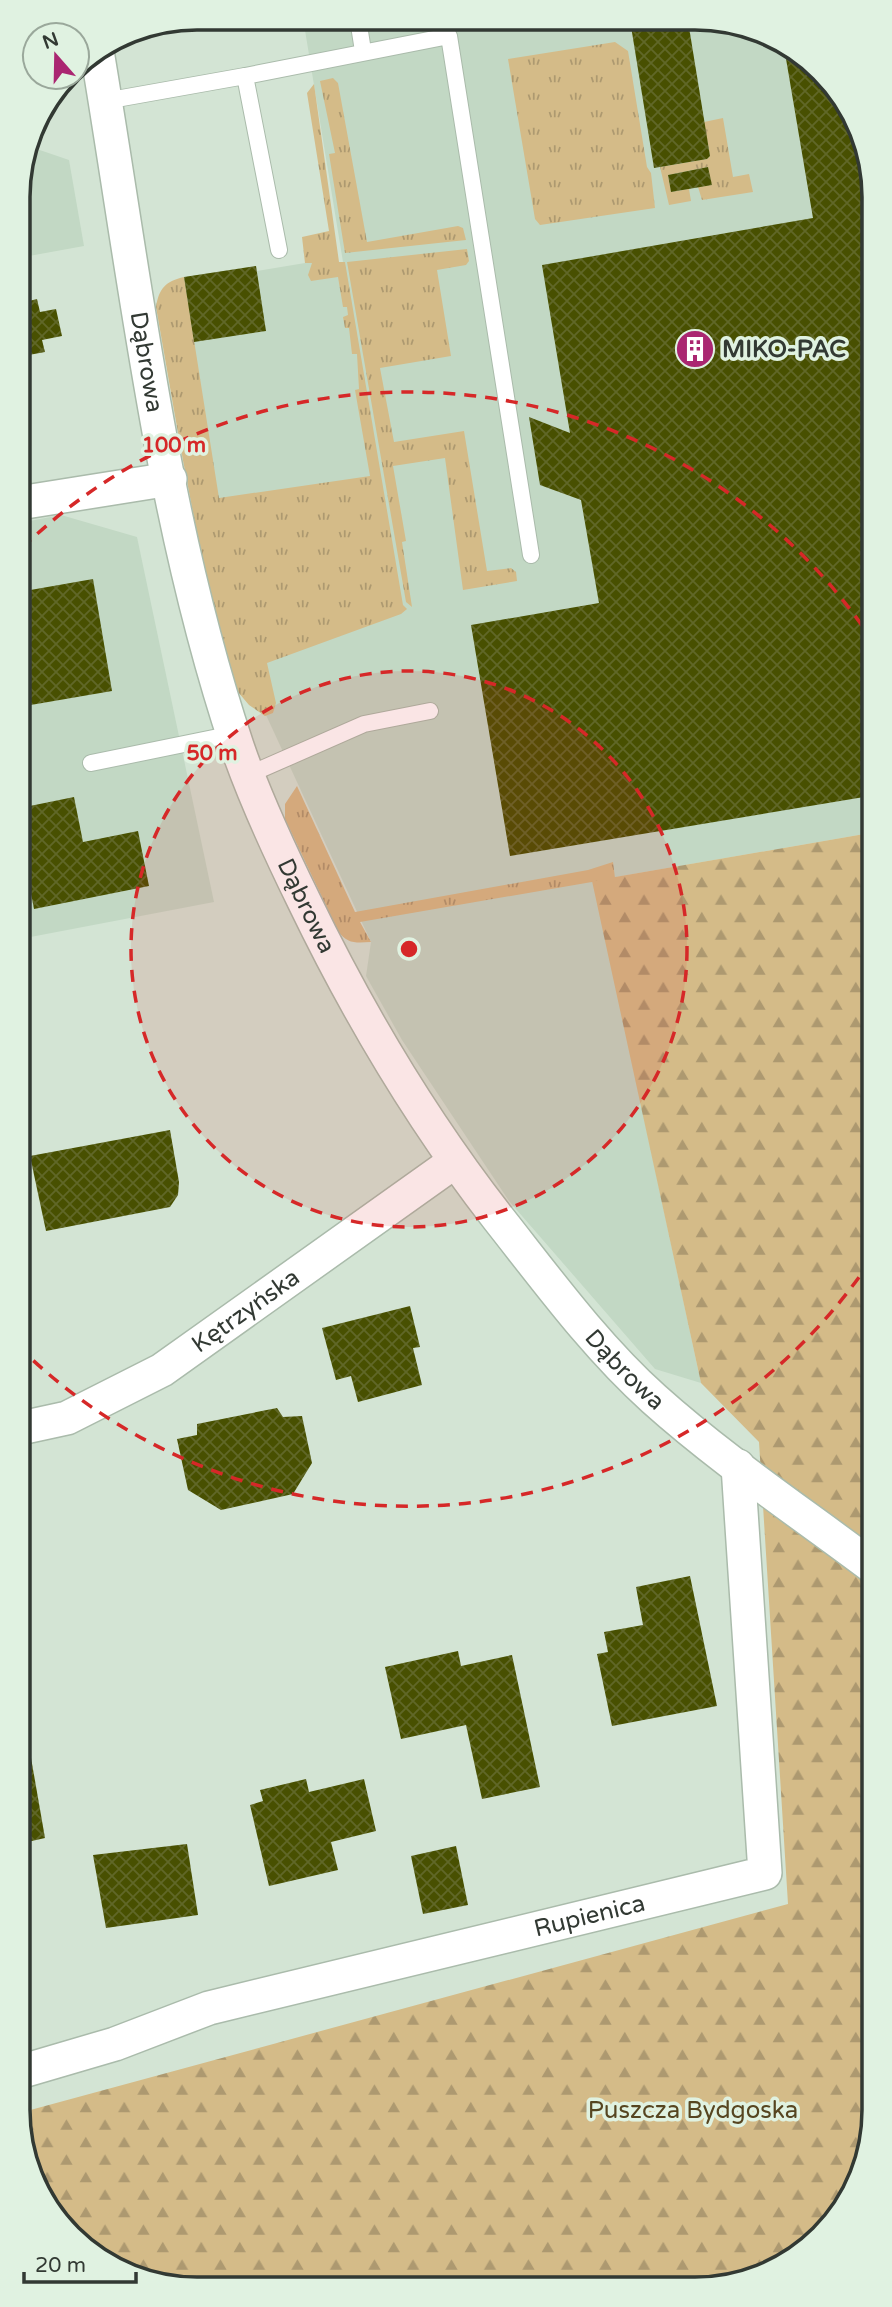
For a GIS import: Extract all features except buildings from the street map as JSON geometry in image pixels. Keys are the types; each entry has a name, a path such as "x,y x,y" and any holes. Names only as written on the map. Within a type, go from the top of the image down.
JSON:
{"street":[{"name":"Dąbrowa","path":"99,62 170,479 193,592 233,734 248,775 284,860 335,967 394,1072 454,1162 582,1325 654,1399 862,1558"},
{"path":"30,501 170,479"},
{"name":"Kętrzyńska","path":"30,1426 67,1418 162,1370 454,1162"},
{"name":"Rupienica","path":"30,2069 115,2044 209,2008 765,1873 738,1465"}],"lane":[{"path":"360,30 363,51"},
{"path":"105,101 449,36 531,555"},
{"path":"245,76 279,250"},
{"path":"248,775 364,723 430,711"},
{"path":"91,763 233,734"}],"shaded area":[{"name":"MIKO-PAC","path":"305,30 707,30 728,33 769,47 806,71 840,113 857,153 862,196 862,834 593,881 701,1383 655,1369 509,1201 402,1040 366,976 371,942 266,715 211,491 184,277 256,266 257,271 305,263 343,262"},
{"path":"36,149 69,160 84,246 30,256 30,185"},
{"path":"61,515 137,537 214,902 30,937 30,521"}],"green space":[{"path":"615,42 628,51 655,208 540,225 535,219 508,59"},
{"path":"333,78 338,83 367,242 458,226 463,228 466,240 345,253 329,154 335,153 320,81"},
{"path":"314,84 339,262 345,262 403,605 407,609 401,614 267,663 276,703 273,713 265,716 249,705 238,692 224,645 191,501 156,307 164,286 184,277 219,498 370,476 355,390 359,389 357,354 352,354 349,328 345,328 343,317 348,315 347,307 343,307 338,277 311,281 308,275 312,263 305,263 302,237 329,231 307,93"},
{"path":"723,118 733,177 749,174 753,192 702,200 698,187 711,185 708,167 668,175 671,192 689,189 691,201 669,205 660,167 707,159 710,156 704,122"},
{"path":"467,249 469,261 466,265 437,270 451,356 380,368 394,442 464,431 487,571 511,568 516,572 517,581 463,590 445,458 393,466 406,541 402,542 412,607 406,602 347,262"},
{"path":"297,786 355,912 588,870 613,862 615,878 360,922 371,942 352,942 338,931 285,819 285,804"},
{"name":"Puszcza Bydgoska","path":"862,834 862,2122 850,2174 828,2212 797,2243 759,2265 717,2276 196,2277 175,2276 143,2268 123,2260 95,2243 64,2212 42,2174 35,2154 30,2110 788,1904 759,1442 701,1383 592,881"}],"place":[{"name":"MIKO-PAC","path":"695,349"}]}
